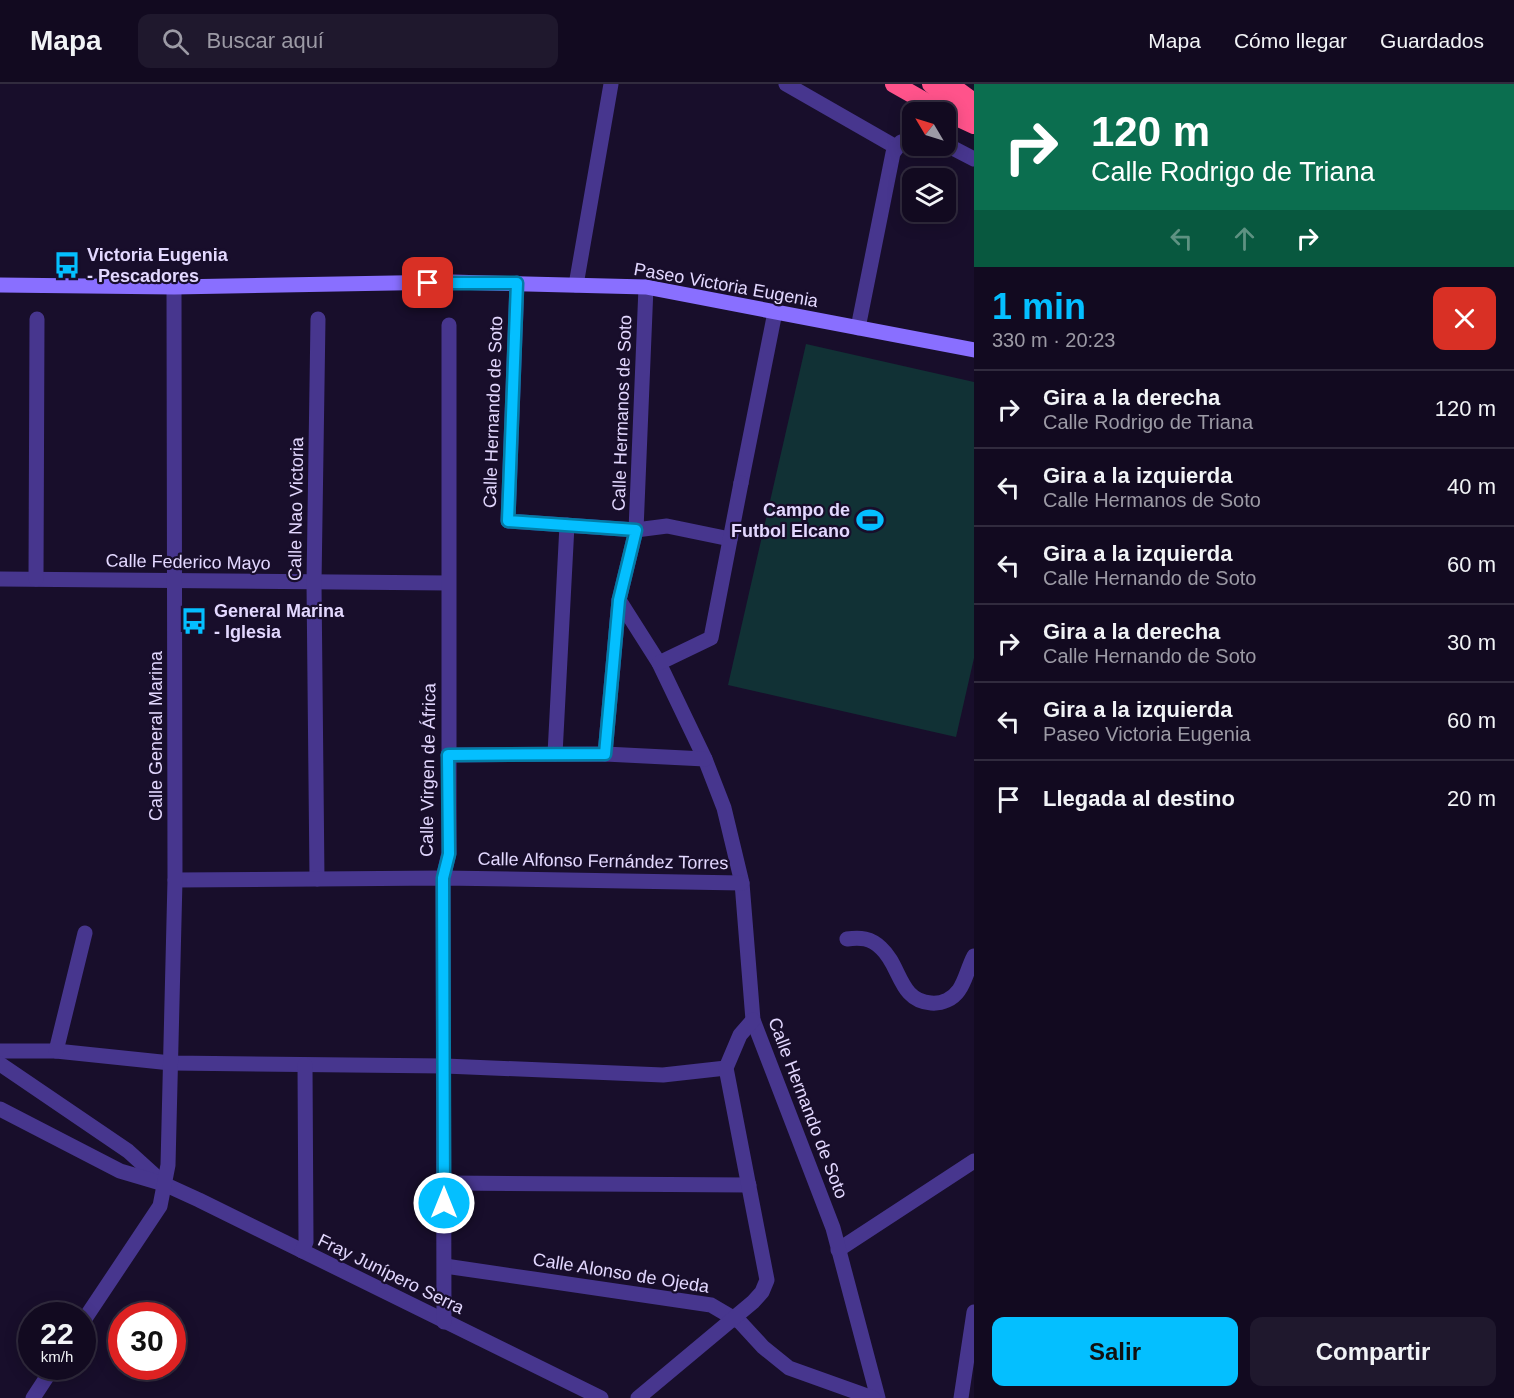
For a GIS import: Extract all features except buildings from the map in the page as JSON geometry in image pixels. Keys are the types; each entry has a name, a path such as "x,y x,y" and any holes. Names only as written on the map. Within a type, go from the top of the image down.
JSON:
{"highway":[{"path":"894,84 933,106 974,123"},
{"path":"931,84 974,123"},
{"path":"949,84 974,102"}],"street":[{"path":"576,285 611,84"},
{"path":"786,84 896,147"},
{"path":"858,328 893,153 902,142"},
{"path":"956,150 974,159"},
{"name":"Paseo Victoria Eugenia","path":"0,285 174,287 517,283 646,287 974,350"},
{"name":"Calle Hernando de Soto","path":"517,283 508,521 636,530 668,526 730,539"},
{"name":"Calle General Marina","path":"96,1302 160,1206 168,1165 175,880 174,287"},
{"name":"Calle Hermanos de Soto","path":"605,754 619,600 636,530 646,287"},
{"path":"659,663 711,638 775,312"},
{"path":"36,579 38,319"},
{"name":"Calle Nao Victoria","path":"317,879 314,583 318,319"},
{"name":"Calle Virgen de África","path":"444,1322 443,878 449,854 449,325"},
{"path":"555,754 567,525"},
{"name":"Calle Federico Mayo","path":"0,579 448,583"},
{"name":"Calle Hernando de Soto","path":"619,600 659,663 705,759 724,808 742,882 753,1020 833,1228 876,1398"},
{"path":"448,755 605,754 705,759"},
{"name":"Calle Alfonso Fernández Torres","path":"175,880 443,878 742,882"},
{"path":"56,1051 85,933"},
{"path":"847,939 859,937 870,940 881,947 906,991 925,1003 944,1002 958,992 974,956"},
{"path":"638,1398 753,1302 762,1292 767,1280 726,1068 740,1035 753,1020"},
{"path":"0,1051 56,1051 171,1064 445,1066 663,1075 726,1068"},
{"path":"0,1065 128,1151 164,1184"},
{"path":"302,1251 306,1242 305,1065"},
{"path":"0,1109 120,1171 164,1184"},
{"path":"838,1250 974,1161"},
{"path":"444,1183 749,1185"},
{"name":"Fray Junípero Serra","path":"164,1184 600,1398"},
{"name":"Calle Alonso de Ojeda","path":"444,1266 711,1305 733,1318 789,1368 876,1398"},
{"path":"961,1398 974,1312"},
{"path":"33,1398 45,1380"}],"green space":[{"name":"Campo de Futbol Elcano","path":"806,344 974,382 974,658 956,737 728,685"}],"place":[{"name":"Victoria Eugenia - Pescadores","path":"67,265"},
{"name":"Campo de Futbol Elcano","path":"870,520"},
{"name":"General Marina - Iglesia","path":"194,621"}],"route":[{"path":"428,283 517,283 508,521 636,530 619,600 605,754 448,755 449,854 443,878 444,1203"}]}
